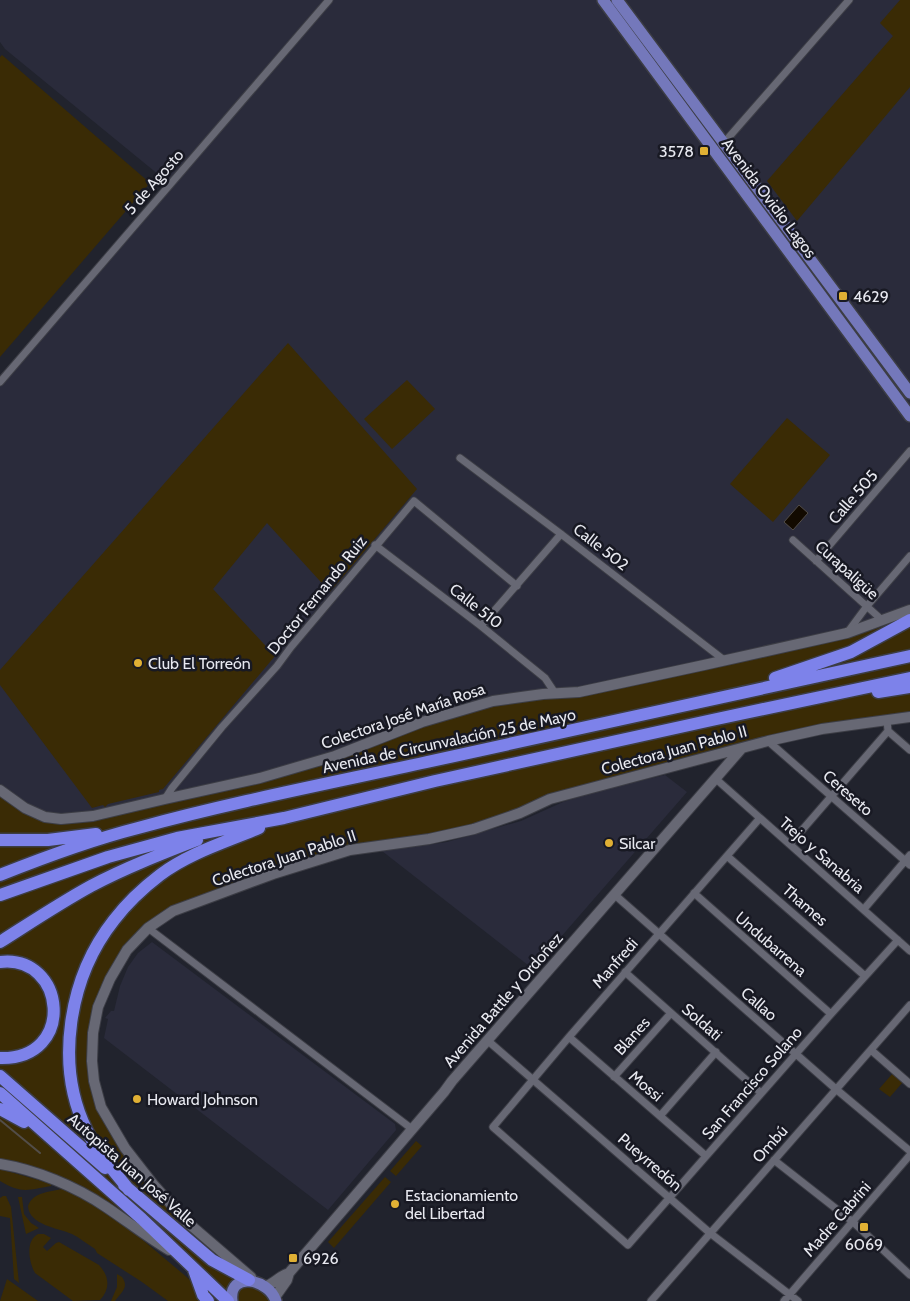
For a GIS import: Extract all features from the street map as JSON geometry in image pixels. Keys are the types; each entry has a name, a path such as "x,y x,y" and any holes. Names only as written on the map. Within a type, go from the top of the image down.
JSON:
{"highway":[{"path":"747,691 778,676 851,652 910,620"},
{"name":"Avenida de Circunvalación 25 de Mayo","path":"0,875 46,857 136,828 211,809 910,656"},
{"path":"0,895 108,857 177,838 284,818 435,781 801,700 910,678"},
{"path":"801,700 910,688"},
{"path":"129,1190 104,1159 87,1132 77,1107 72,1082 70,1030 83,974 95,948 113,920 135,896 161,874 192,856 284,818"},
{"path":"0,840 48,840 136,828"},
{"path":"0,942 92,886 167,851 219,831"},
{"path":"0,962 27,966 37,973 46,982 54,1002 54,1021 45,1039 33,1051 21,1056 0,1058"},
{"name":"Autopista Juan José Valle","path":"0,1076 129,1190 212,1260 256,1282"},
{"name":"Autopista Juan José Valle","path":"0,1093 230,1301"},
{"path":"0,1109 24,1122 65,1151"},
{"path":"193,1267 203,1294 208,1301"}],"main road":[{"name":"Avenida Ovidio Lagos","path":"602,0 910,416"},
{"name":"Avenida Ovidio Lagos","path":"617,0 910,393"},
{"name":"Colectora José María Rosa","path":"0,790 25,808 45,817 61,819 93,816 165,798 260,778 335,756 422,722 493,701 555,693 579,692 847,633 910,610"},
{"name":"Colectora Juan Pablo II","path":"256,1282 187,1222 152,1184 125,1148 101,1107 94,1081 92,1060 93,1033 98,1007 110,979 127,950 148,928 173,911 273,874 350,850 429,839 474,829 520,813 550,799 768,741 822,729 910,717"},
{"name":"Avenida Battle y Ordoñez","path":"277,1300 289,1274 487,1040 742,748"},
{"path":"0,1164 48,1178 85,1194 149,1238 183,1257"},
{"name":"Avenida Battle y Ordoñez","path":"256,1282 270,1285 282,1275 289,1274"},
{"path":"230,1301 234,1288 240,1282 256,1282 277,1300"}],"street":[{"name":"5 de Agosto","path":"0,382 329,0"},
{"path":"715,153 849,0"},
{"name":"Calle 505","path":"816,561 910,451"},
{"name":"Calle 502","path":"460,458 724,660"},
{"name":"Doctor Fernando Ruiz","path":"165,798 222,727 277,666 291,646 414,501 516,586"},
{"path":"481,626 561,534"},
{"name":"Curapaligüe","path":"793,540 882,620"},
{"name":"Calle 510","path":"375,545 481,626 545,678 555,693"},
{"path":"847,633 867,606 910,556"},
{"path":"887,720 888,731 910,750"},
{"path":"790,844 888,731"},
{"name":"Cereseto","path":"768,741 908,860"},
{"name":"Trejo y Sanabria","path":"716,779 910,951"},
{"name":"Manfredi","path":"628,1246 494,1127 569,1037 760,818"},
{"name":"Thames","path":"727,856 865,976"},
{"path":"864,909 908,860"},
{"name":"Undubarrena","path":"694,893 831,1014"},
{"name":"Callao","path":"615,895 837,1090 910,1151"},
{"path":"148,928 412,1129"},
{"name":"San Francisco Solano","path":"628,1246 898,940"},
{"name":"Soldati","path":"625,972 761,1093"},
{"name":"Ombú","path":"651,1301 910,1005"},
{"path":"904,1012 910,1018"},
{"name":"Blanes","path":"614,1077 671,1013"},
{"name":"Mossi","path":"569,1037 706,1156"},
{"name":"Pueyrredón","path":"487,1040 710,1232 798,1301"},
{"path":"871,1050 910,1084"},
{"path":"660,1116 716,1052"},
{"name":"Madre Cabrini","path":"784,1301 910,1155"},
{"path":"774,1160 853,1222 910,1275"}],"shaded area":[{"path":"0,0 910,0 910,610 865,627 93,816 45,817 0,790 0,382 170,184 5,49 0,42"},
{"path":"900,0 910,0 910,87 797,221 767,181 893,36 880,23"},
{"path":"2,55 150,183 0,357 0,57"},
{"path":"288,343 417,489 330,592 267,523 213,589 275,656 163,789 159,790 159,792 108,804 105,807 103,805 92,808 0,685 0,670"},
{"path":"407,380 435,409 392,449 364,419"},
{"path":"787,418 830,455 773,522 730,484"},
{"path":"799,505 808,513 793,530 784,522"},
{"path":"910,610 910,717 822,729 550,799 474,829 350,850 173,911 148,928 110,979 93,1033 101,1107 153,1184 276,1301 228,1301 193,1267 85,1194 0,1164 0,790 25,808 61,819 260,778 493,701 579,692 847,633"},
{"name":"Silcar","path":"665,775 687,792 533,969 382,851 447,842 521,821 563,802 601,790"},
{"path":"152,942 395,1124 396,1130 328,1210 104,1038 108,1019 105,1018 111,1011 114,1011 120,986 128,967 138,953"},
{"path":"893,1073 903,1082 890,1097 879,1089"},
{"path":"416,1141 422,1146 396,1176 390,1171"},
{"path":"0,1169 52,1184 51,1186 30,1190 14,1188 0,1181"},
{"path":"385,1177 391,1182 334,1248 328,1242"},
{"path":"62,1189 86,1199 138,1236 189,1279 202,1301 168,1301 97,1253 95,1249 78,1237 45,1225 33,1218 28,1206 30,1201 42,1193"},
{"path":"6,1196 11,1207 19,1283 14,1279 10,1218 0,1216 0,1198"},
{"path":"18,1197 22,1197 24,1214 31,1223 39,1228 26,1234"},
{"path":"38,1234 44,1234 51,1238 43,1247 47,1251 59,1242 99,1265 107,1278 106,1291 100,1300 73,1301 35,1273 29,1252 31,1242"},
{"path":"117,1274 122,1277 125,1287 115,1301 111,1301 117,1287"},
{"path":"7,1279 38,1301 0,1301"}],"waterway":[{"path":"0,1120 40,1153"}],"place":[{"name":"3578","path":"704,151"},
{"name":"4629","path":"843,296"},
{"name":"Club El Torreón","path":"138,663"},
{"name":"Silcar","path":"609,843"},
{"name":"Howard Johnson","path":"137,1099"},
{"name":"Estacionamiento del Libertad","path":"395,1204"},
{"name":"6069","path":"864,1227"},
{"name":"6926","path":"293,1258"}]}
